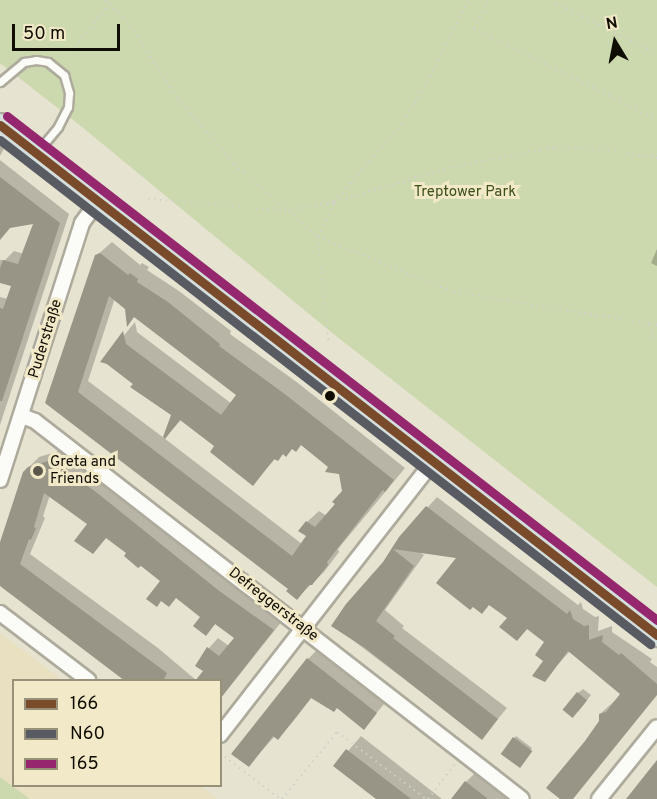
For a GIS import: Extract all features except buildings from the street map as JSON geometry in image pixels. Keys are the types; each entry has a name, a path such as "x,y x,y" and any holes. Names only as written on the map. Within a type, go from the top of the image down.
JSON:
{"main road":[{"path":"0,125 657,635"}],"street":[{"name":"Puderstraße","path":"0,480 82,223 98,201"},
{"name":"Defreggerstraße","path":"22,416 35,421 522,799"},
{"path":"222,732 433,461"},
{"path":"0,614 85,679"},
{"path":"598,799 657,727"}],"lane":[{"path":"0,82 24,62 36,60 48,62 68,83 69,100 65,117 36,153"}],"path":[{"path":"105,0 127,21 178,99 234,164 285,211 318,237 454,292 657,324"},
{"path":"71,51 112,0"},
{"path":"328,340 318,237 334,202 403,123 435,67 468,0"},
{"path":"488,0 474,29 657,120"},
{"path":"550,0 657,53"},
{"path":"148,199 285,211 334,202 452,167 556,147 609,150 657,158"},
{"path":"647,324 657,341"},
{"path":"222,755 281,799 337,732 427,799 463,755"}],"shaded area":[{"path":"0,633 62,679 12,679 12,786 0,777"},
{"path":"14,787 202,787 218,799 30,799"}],"green space":[{"name":"Treptower Park","path":"0,0 657,0 657,587 331,332 82,127 0,63"},
{"path":"0,777 30,799 0,799"}],"transit line":[{"name":"165","path":"7,116 657,620"},
{"name":"166","path":"0,125 657,635"},
{"name":"N60","path":"0,140 650,644"}],"place":[{"name":"Greta and Friends","path":"38,471"}]}
